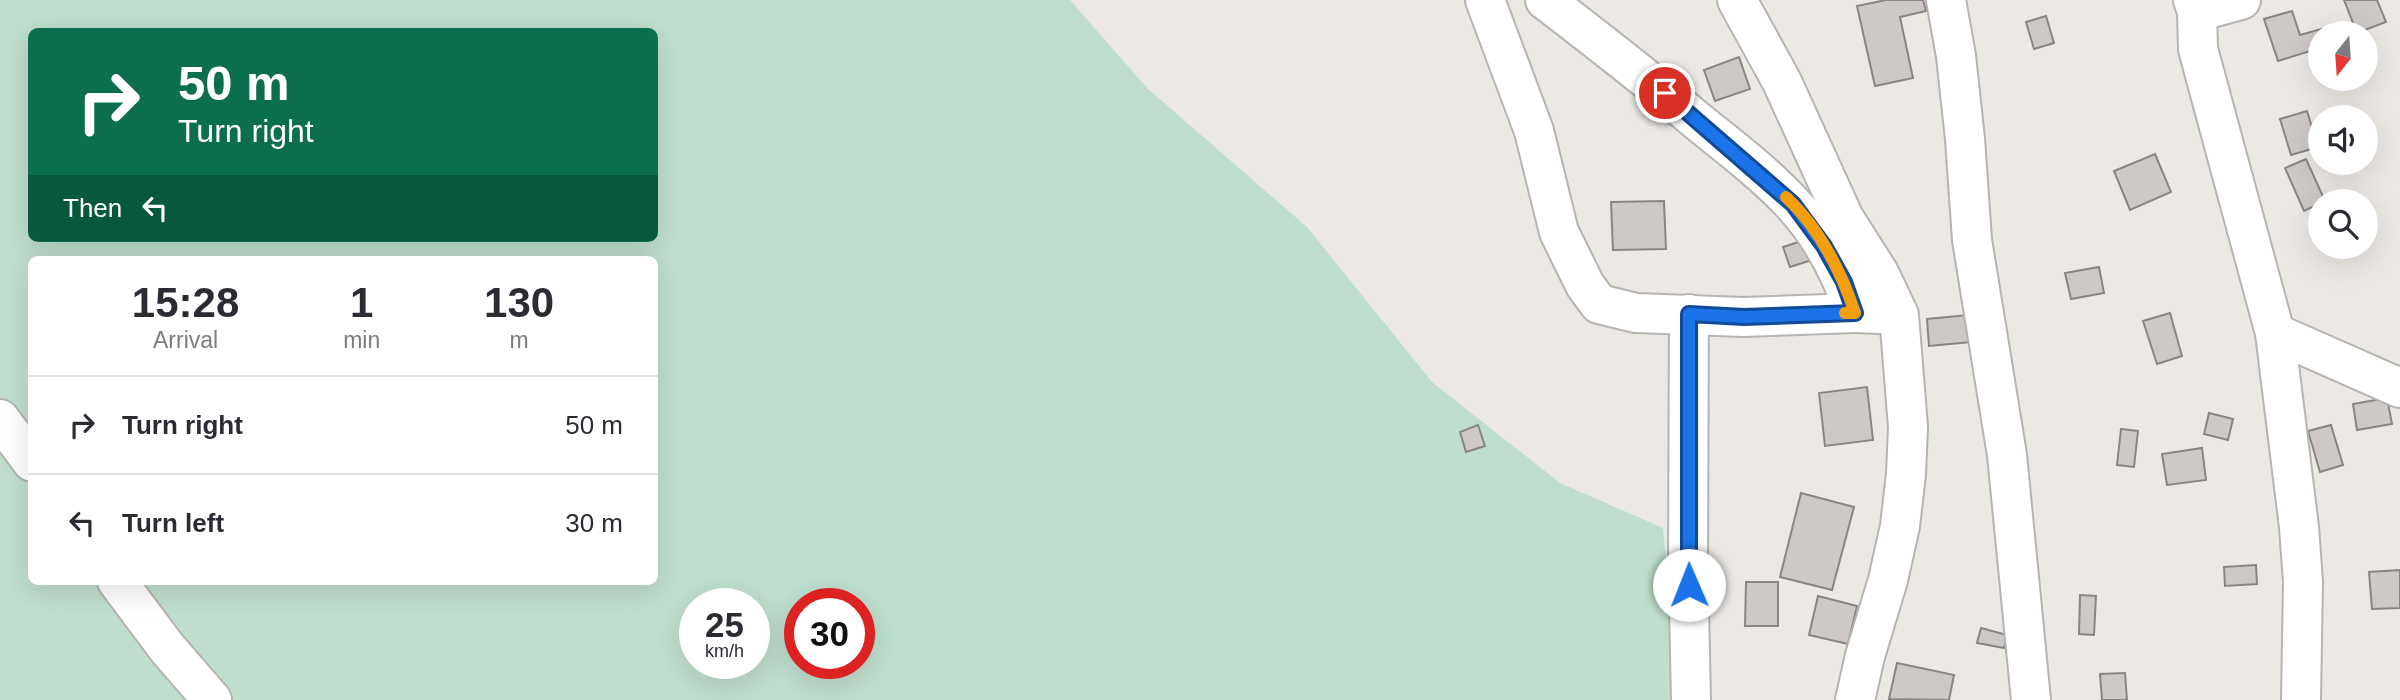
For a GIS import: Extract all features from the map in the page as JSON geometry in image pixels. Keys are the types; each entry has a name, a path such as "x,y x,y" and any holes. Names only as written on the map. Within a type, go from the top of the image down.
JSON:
{"street":[{"path":"1485,0 1534,131 1559,232 1585,285 1599,304 1636,313 1744,317 1855,313 1899,315"},
{"path":"1545,0 1634,67 1793,204 1824,246 1844,282 1855,313"},
{"path":"1737,0 1782,82 1844,218 1879,273 1899,315 1908,427 1906,474 1900,526 1888,580 1855,700"},
{"path":"1946,0 1956,56 1965,139 1972,240 2007,455 2031,700"},
{"path":"2241,0 2195,6 2198,49 2275,333 2299,527 2303,582 2301,700"},
{"path":"1689,314 1688,559 1691,700"},
{"path":"2275,333 2400,388"},
{"path":"0,419 28,458"},
{"path":"120,585 167,648 212,700"}],"green space":[{"path":"0,0 1070,0 1148,89 1307,227 1432,382 1560,483 1663,528 1670,599 1674,700 0,700"}],"building":[{"path":"1886,0 1923,0 1926,11 1900,17 1913,78 1875,86 1857,6"},
{"path":"2344,0 2377,0 2386,22 2378,25 2378,21 2352,21"},
{"path":"2292,11 2300,35 2308,33 2308,52 2278,61 2264,19"},
{"path":"2046,16 2054,43 2034,49 2026,22"},
{"path":"1739,57 1750,89 1715,101 1704,70"},
{"path":"2307,111 2308,150 2291,155 2280,119"},
{"path":"2155,154 2171,192 2130,210 2114,171"},
{"path":"2306,159 2308,175 2313,175 2320,189 2308,189 2308,209 2304,211 2285,168"},
{"path":"1664,201 1666,249 1613,250 1611,202"},
{"path":"1808,239 1815,259 1790,267 1783,247"},
{"path":"2099,267 2104,293 2071,299 2065,273"},
{"path":"2170,313 2182,356 2157,364 2143,321"},
{"path":"1969,315 1971,342 1929,346 1927,319"},
{"path":"1867,387 1873,440 1825,446 1819,393"},
{"path":"2387,398 2392,424 2357,430 2353,404"},
{"path":"2209,413 2233,419 2228,440 2204,434"},
{"path":"1478,425 1485,446 1466,452 1460,432"},
{"path":"2331,425 2343,465 2320,472 2308,431"},
{"path":"2121,429 2138,431 2134,467 2117,465"},
{"path":"2202,448 2206,480 2167,485 2162,454"},
{"path":"1801,493 1854,507 1832,590 1780,577"},
{"path":"2256,565 2257,584 2225,586 2224,567"},
{"path":"2400,570 2400,608 2372,609 2369,572"},
{"path":"1746,582 1778,582 1778,626 1745,626"},
{"path":"2080,595 2096,596 2094,635 2079,634"},
{"path":"1818,596 1857,606 1848,644 1809,635"},
{"path":"1981,628 2007,635 2004,648 1977,643"},
{"path":"1897,663 1954,675 1949,700 1889,699"},
{"path":"2125,673 2127,700 2102,700 2100,674"}],"slow traffic":[{"path":"1786,197 1824,246 1844,282 1855,313 1845,313"}],"route":[{"path":"1665,93 1793,204 1824,246 1844,282 1855,313 1744,317 1689,314 1689,585"}]}
